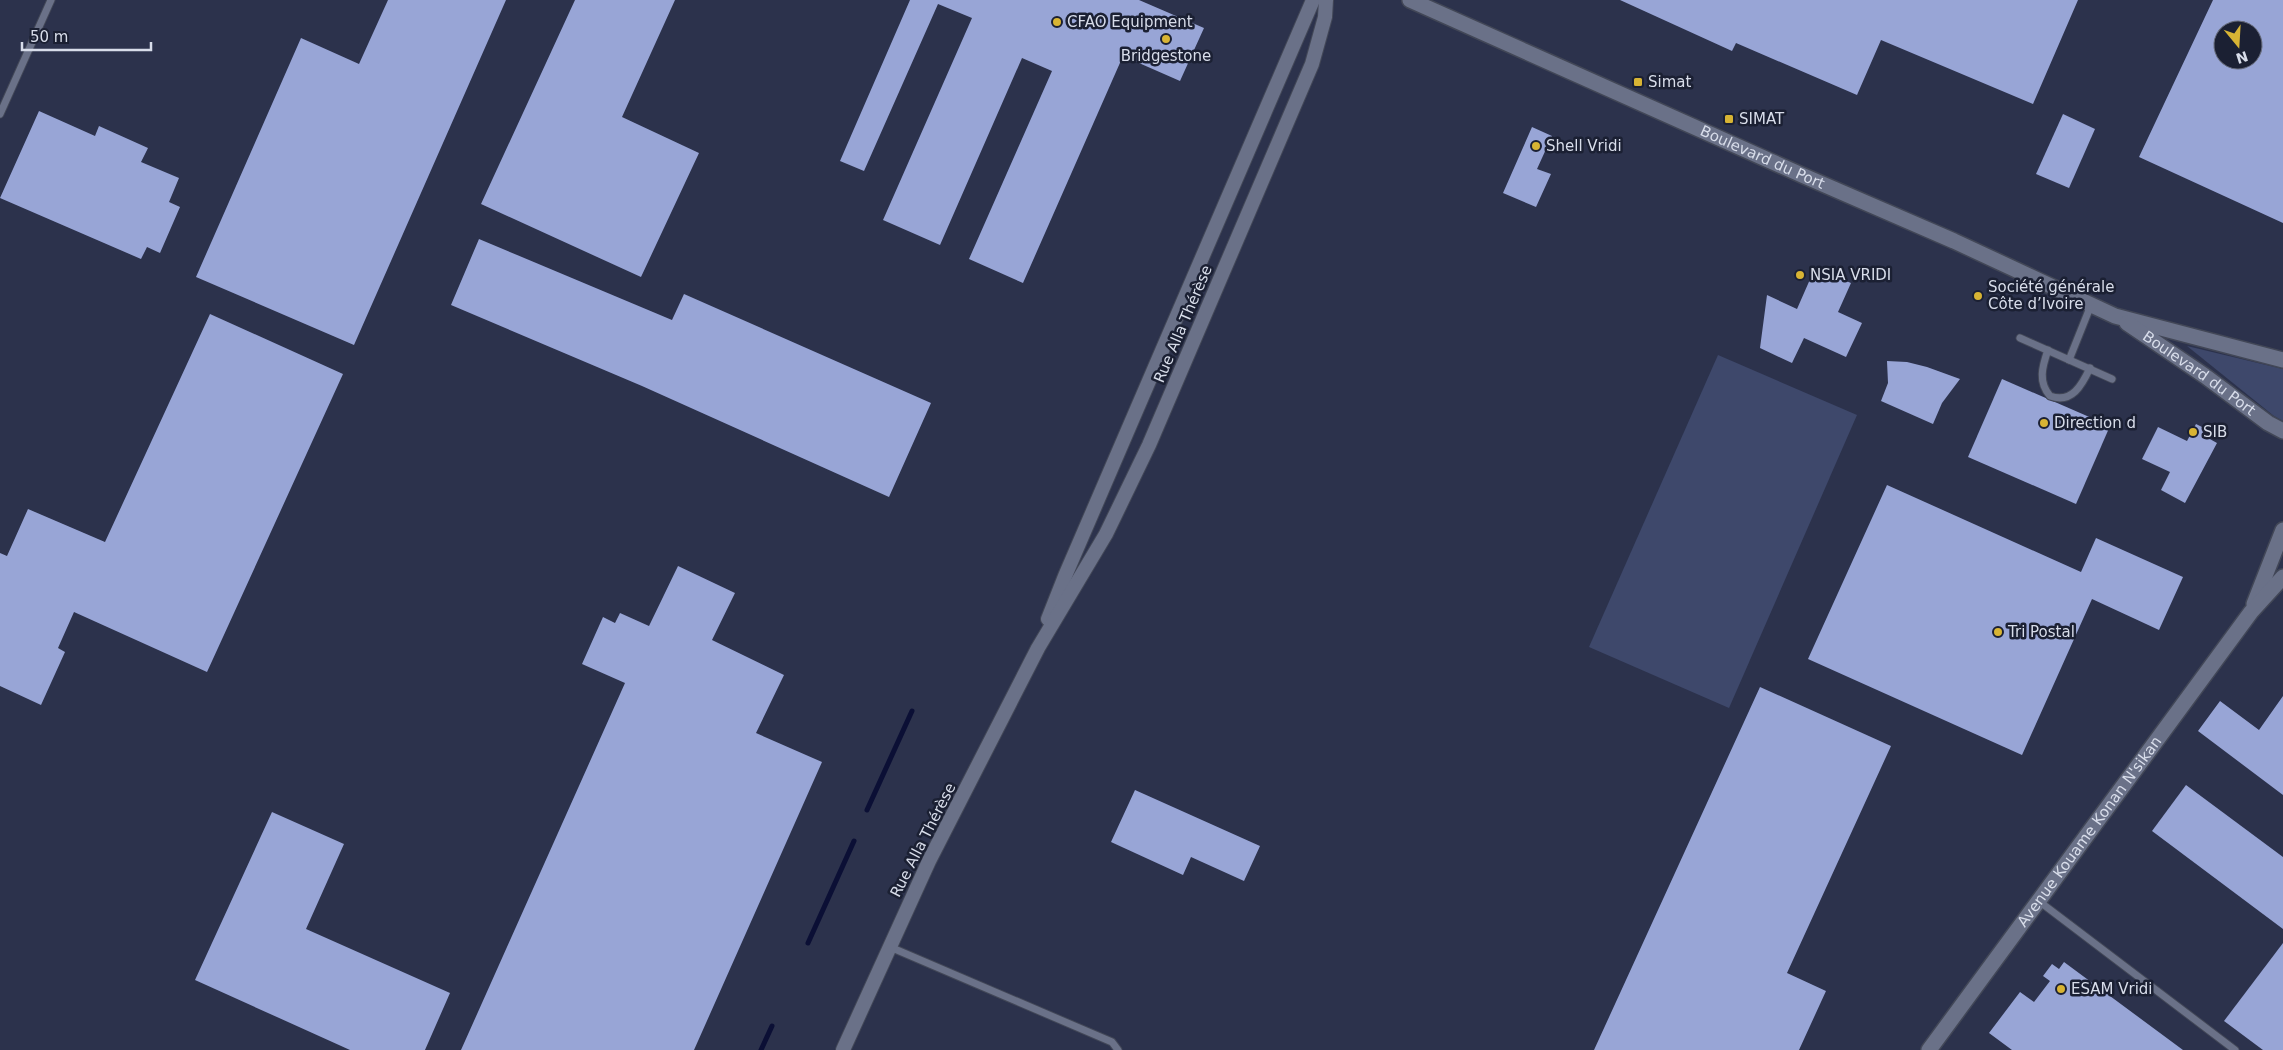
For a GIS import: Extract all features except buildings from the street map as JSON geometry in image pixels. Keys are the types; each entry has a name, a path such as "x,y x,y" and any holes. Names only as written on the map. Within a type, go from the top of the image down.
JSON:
{"main road":[{"name":"Boulevard du Port","path":"1410,0 1954,241 2115,316 2205,376 2268,423 2283,431"},
{"name":"Boulevard du Port","path":"2115,316 2283,360"},
{"name":"Avenue Kouame Konan N'sikan","path":"2251,612 2283,530"},
{"name":"Avenue Kouame Konan N'sikan","path":"1930,1050 2251,612 2283,577"}],"street":[{"name":"Rue Alla Thérèse","path":"1038,648 1068,567 1313,0"},
{"name":"Rue Alla Thérèse","path":"843,1050 929,861 1038,648 1106,534 1149,445 1312,64 1325,17 1326,0"}],"lane":[{"path":"0,114 50,0"},
{"path":"2069,360 2092,305"},
{"path":"2020,338 2112,379"},
{"path":"2048,350 2042,366 2042,379 2043,388 2050,396 2065,398 2074,394 2082,386 2090,368"},
{"path":"2040,902 2235,1050"},
{"path":"890,947 1112,1042 1118,1050"}],"shaded area":[{"path":"0,0 2283,0 2283,1050 0,1050"},
{"path":"2187,346 2283,369 2283,421 2274,416"},
{"path":"1718,355 1857,415 1729,708 1589,647"}],"waterway":[{"path":"867,810 912,711"},
{"path":"808,943 854,841"},
{"path":"761,1050 772,1026"}],"place":[{"name":"CFAO Equipment","path":"1057,22"},
{"name":"Bridgestone","path":"1166,39"},
{"name":"Simat","path":"1638,82"},
{"name":"SIMAT","path":"1729,119"},
{"name":"Shell Vridi","path":"1536,146"},
{"name":"NSIA VRIDI","path":"1800,275"},
{"name":"Société générale Côte d’Ivoire","path":"1978,296"},
{"name":"Direction d","path":"2044,423"},
{"name":"SIB","path":"2193,432"},
{"name":"Tri Postal","path":"1998,632"},
{"name":"ESAM Vridi","path":"2061,989"}]}
